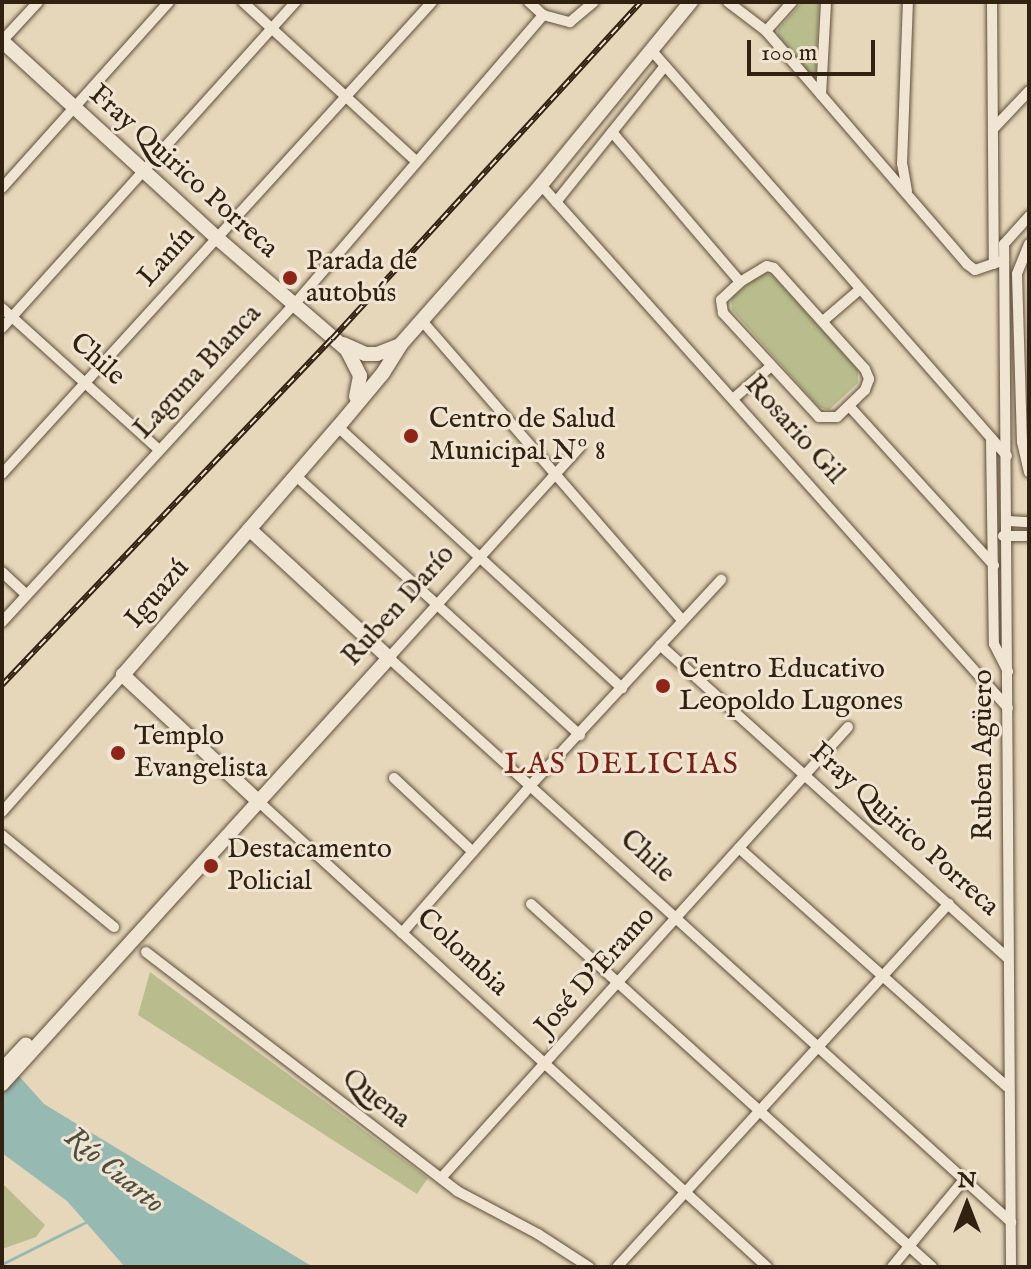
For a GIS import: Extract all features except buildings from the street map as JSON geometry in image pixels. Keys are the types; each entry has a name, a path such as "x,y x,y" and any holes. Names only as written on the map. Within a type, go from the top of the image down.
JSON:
{"main road":[{"path":"367,366 401,344 423,322 653,52 691,2"},
{"name":"Fray Quirico Porreca","path":"2,41 293,306 367,366 385,367 401,344"},
{"name":"Iguazú","path":"123,675 353,409 367,366"},
{"name":"Chile","path":"249,529 389,658"},
{"name":"Ruben Darío","path":"95,976 389,658"},
{"name":"Colombia","path":"123,675 258,801"},
{"path":"2,1070 95,976"},
{"path":"2,1084 95,976"}],"street":[{"path":"2,41 38,2"},
{"path":"2,188 169,2"},
{"path":"243,2 416,161"},
{"path":"2,328 296,2"},
{"name":"Lanín","path":"2,474 432,2"},
{"path":"529,2 543,15 570,22 594,2"},
{"path":"728,2 766,31 967,264 975,270 999,262"},
{"path":"766,31 792,2"},
{"path":"821,95 826,2"},
{"path":"908,2 902,164 908,195"},
{"name":"Ruben Agüero","path":"992,2 1007,456 1007,1087 1011,1267"},
{"name":"Laguna Blanca","path":"2,622 158,449 293,306 543,15"},
{"path":"653,52 1007,456"},
{"path":"556,202 665,66"},
{"path":"994,128 1029,91"},
{"path":"612,132 740,282"},
{"name":"Rosario Gil","path":"541,185 1008,708"},
{"name":"Ruben Agüero","path":"999,262 1004,244 1029,216"},
{"path":"1029,244 1017,274 1018,331 1029,472"},
{"path":"759,268 774,268 823,321 865,369 869,379 865,390 850,407 828,420 819,417 770,367 720,307 721,300 740,282 759,268"},
{"path":"823,321 859,290"},
{"name":"Chile","path":"2,308 158,449"},
{"path":"1018,331 1029,319"},
{"path":"423,322 558,473 682,620"},
{"path":"734,398 770,367"},
{"path":"850,407 1007,580"},
{"path":"338,427 622,688"},
{"path":"991,438 994,644 1008,672"},
{"name":"Ruben Darío","path":"389,658 580,447"},
{"path":"295,475 438,602 580,735"},
{"path":"1007,521 1029,522"},
{"path":"992,536 1029,536"},
{"path":"2,572 26,594"},
{"path":"402,933 531,785 721,580"},
{"name":"Fray Quirico Porreca","path":"660,645 1007,957"},
{"name":"Chile","path":"389,658 1011,1222"},
{"name":"Iguazú","path":"2,812 123,675"},
{"name":"José D'Eramo","path":"442,1177 848,727"},
{"path":"394,778 473,852"},
{"name":"Colombia","path":"258,801 767,1267"},
{"path":"2,835 114,927"},
{"path":"739,848 1007,1087"},
{"path":"531,904 932,1267"},
{"path":"617,1267 949,904"},
{"name":"Quena","path":"146,952 457,1191 538,1234 589,1267"},
{"path":"892,1267 963,1181"}],"green space":[{"path":"802,2 819,2 815,80 778,35 778,29"},
{"path":"762,273 772,275 858,370 858,383 829,410 819,407 732,310 731,298"},
{"path":"150,972 428,1178 417,1194 138,1015"},
{"path":"2,1183 45,1225 36,1237 2,1249"}],"water":[{"name":"Río Cuarto","path":"2,1057 44,1104 313,1267 125,1267 67,1201 2,1153"}],"waterway":[{"path":"2,1264 88,1221"}],"railway":[{"path":"2,685 332,339 641,2"}],"place":[{"name":"Parada de autobús","path":"290,278"},
{"name":"Centro de Salud Municipal Nº 8","path":"411,436"},
{"name":"Centro Educativo Leopoldo Lugones","path":"663,686"},
{"name":"Templo Evangelista","path":"118,753"},
{"name":"Destacamento Policial","path":"211,866"}],"district":[{"name":"LAS DELICIAS","path":"622,765"}]}
